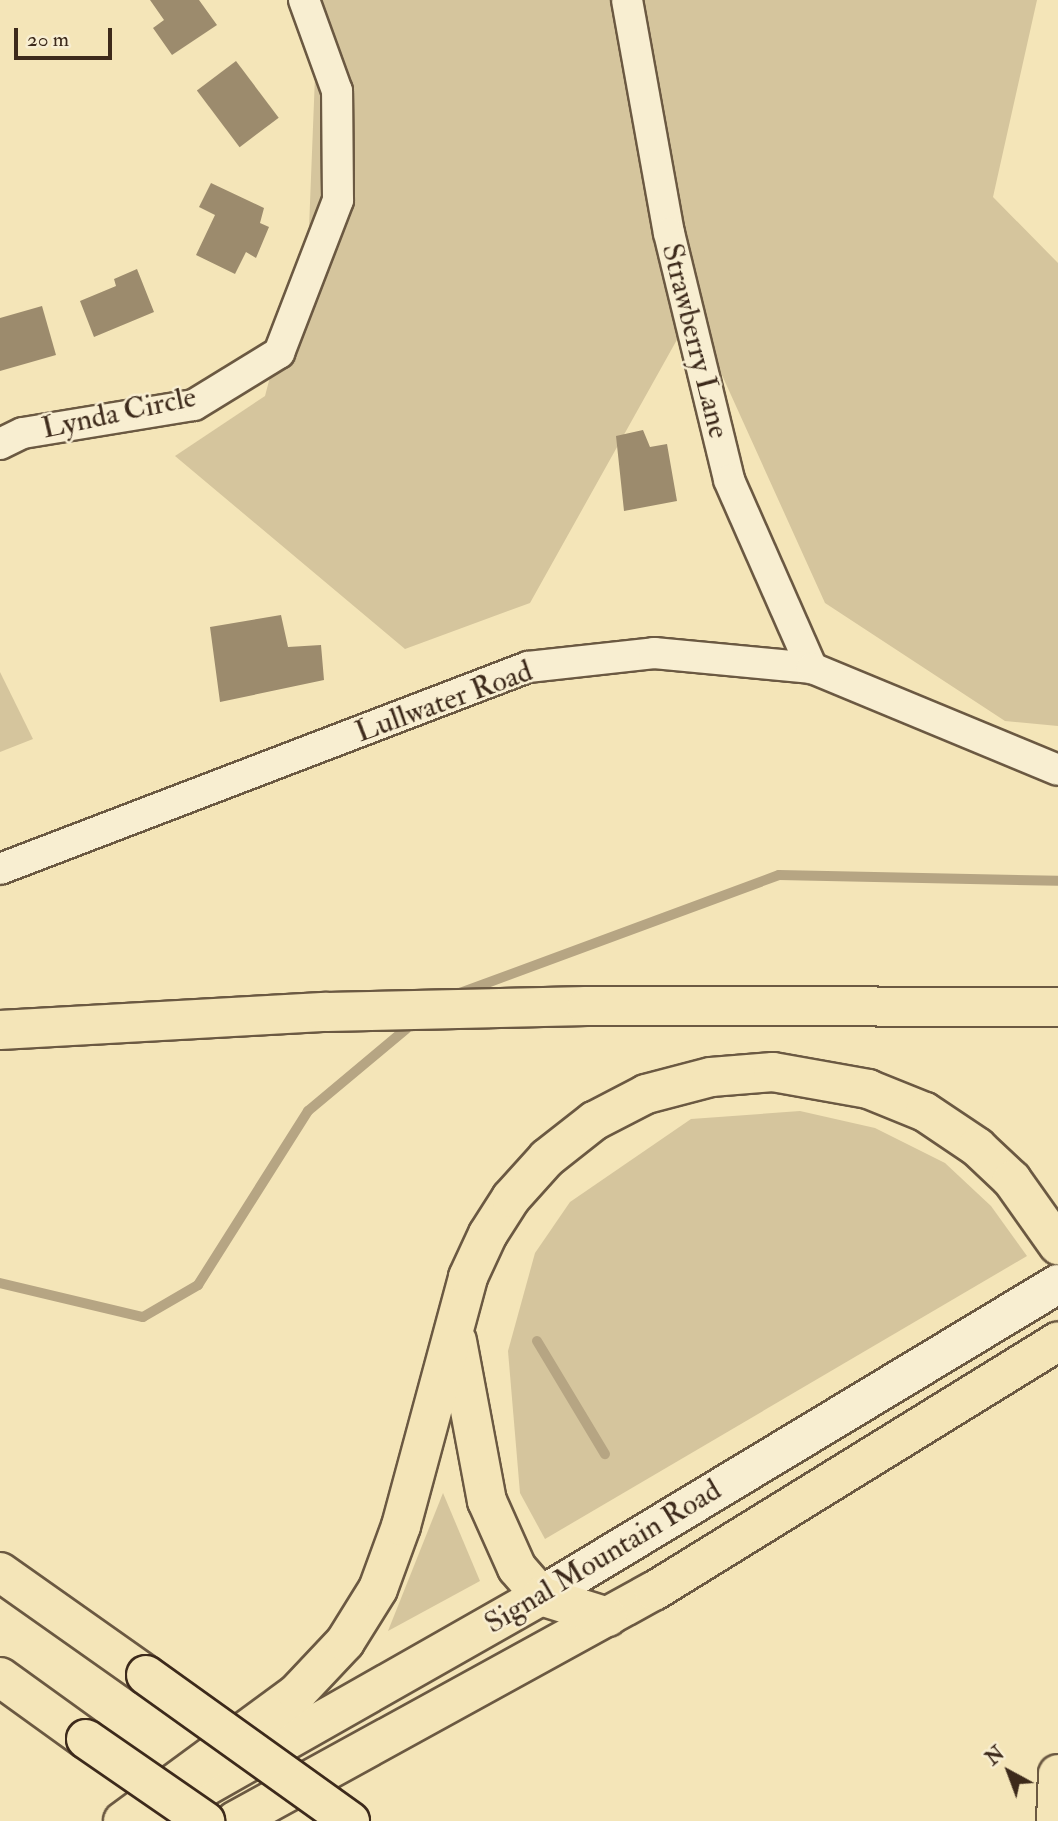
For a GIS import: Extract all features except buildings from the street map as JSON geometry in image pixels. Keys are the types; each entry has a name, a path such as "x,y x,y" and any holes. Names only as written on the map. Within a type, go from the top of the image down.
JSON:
{"main road":[{"path":"0,1030 327,1012 587,1006 1058,1007"},
{"path":"123,1821 297,1693 345,1642 378,1589 401,1526 473,1266 511,1198 547,1158 594,1121 646,1094 724,1076 773,1072 868,1089 925,1112 977,1147 1012,1180 1058,1245"},
{"name":"Signal Mountain Road","path":"144,1821 541,1596 1058,1283"},
{"path":"455,1325 487,1501 517,1568 541,1596 608,1617"},
{"name":"Signal Mountain Road","path":"235,1821 608,1617 1058,1341"},
{"path":"0,1572 350,1821"},
{"path":"0,1677 205,1821"},
{"path":"1056,1821 1058,1774"}],"street":[{"name":"Lynda Circle","path":"0,444 23,433 194,405 279,353 338,200 337,92 304,0"},
{"name":"Strawberry Lane","path":"627,0 669,233 729,480 812,668"},
{"name":"Lullwater Road","path":"0,869 528,667 654,653 812,668 925,718 1058,770"}],"shaded area":[{"path":"318,0 1037,0 993,197 1058,263 1058,726 1005,721 825,603 693,311 530,603 405,649 175,456 265,396 309,228"},
{"path":"0,672 33,739 0,752"},
{"path":"800,1111 875,1128 945,1163 991,1206 1027,1256 545,1539 520,1493 508,1351 535,1253 570,1202 691,1119"},
{"path":"443,1493 480,1581 388,1631"}],"waterway":[{"path":"460,993 779,875 1058,881"},
{"path":"0,1283 143,1317 198,1285 308,1111 406,1029"},
{"path":"537,1341 605,1454"}]}
